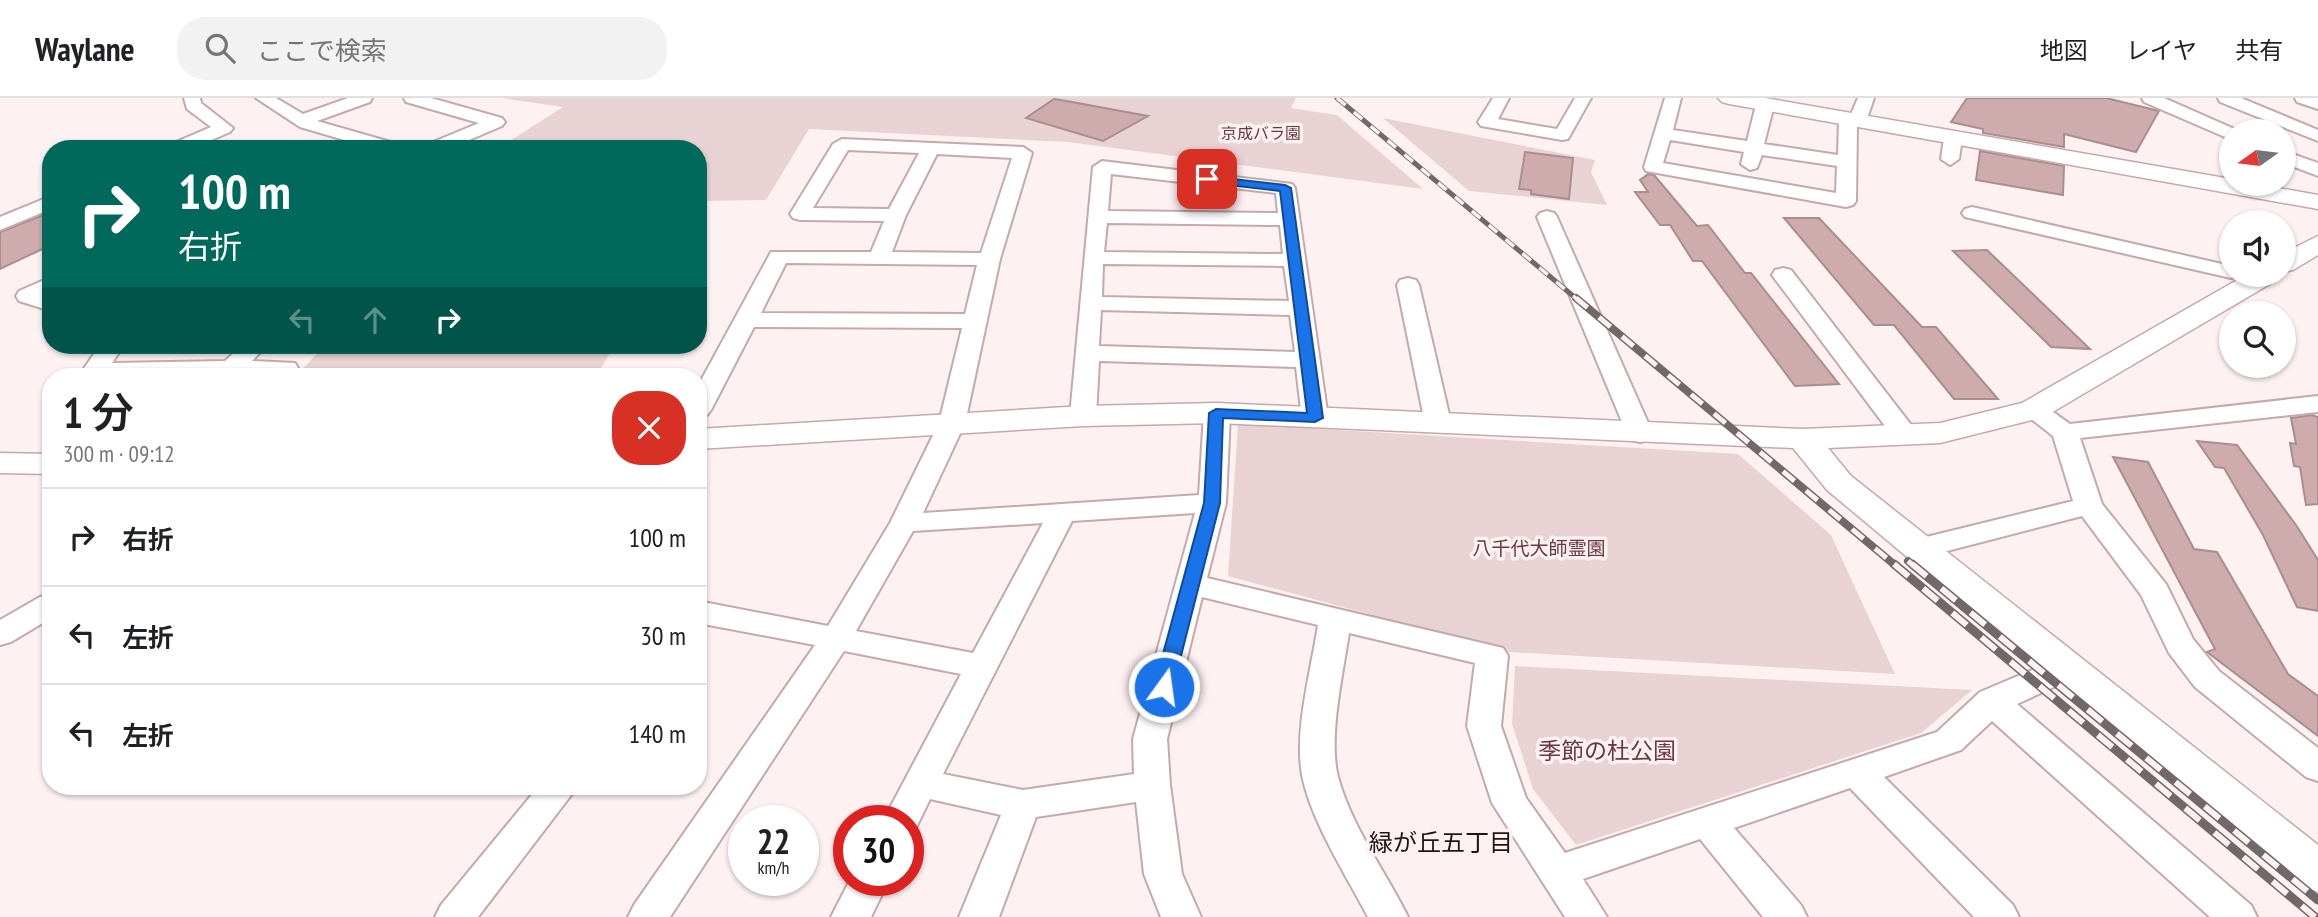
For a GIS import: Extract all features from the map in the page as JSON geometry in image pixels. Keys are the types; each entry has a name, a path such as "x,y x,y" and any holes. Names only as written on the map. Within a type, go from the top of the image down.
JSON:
{"street":[{"path":"192,98 193,105 224,128 196,140"},
{"path":"264,98 302,120 366,140"},
{"path":"302,120 364,98"},
{"path":"412,98 496,122 453,140"},
{"path":"1501,98 1486,122 1562,135 1583,98"},
{"path":"1673,98 1653,167 1846,201 1852,120 1866,98"},
{"path":"1729,98 1852,120 1952,149 2318,202"},
{"path":"2156,101 2202,98"},
{"path":"2226,98 2318,136"},
{"path":"2303,98 2318,104"},
{"path":"2156,101 2219,128"},
{"path":"1746,184 1761,102"},
{"path":"1662,134 1847,162"},
{"path":"648,917 837,637 904,523 951,423 989,259 1023,153 842,144 800,214 896,215"},
{"path":"879,258 896,215 931,148"},
{"path":"2296,161 2318,170"},
{"path":"1083,416 1102,167 1285,188 1315,418"},
{"path":"0,224 42,206"},
{"path":"1972,213 2219,265"},
{"path":"1097,217 1289,219"},
{"path":"1547,217 1640,434"},
{"path":"2296,254 2318,244"},
{"path":"707,393 779,257 989,259"},
{"path":"1093,258 1293,260"},
{"path":"1783,275 1906,436"},
{"path":"1408,285 1438,423"},
{"path":"707,438 1083,416 1216,413 1640,434 1803,439 1940,433 2033,410 2234,287"},
{"path":"42,288 27,296 42,301"},
{"path":"1090,303 1299,308"},
{"path":"746,320 975,321"},
{"path":"1087,353 1307,360"},
{"path":"232,368 246,354"},
{"path":"232,368 286,368"},
{"path":"2065,432 2318,404"},
{"path":"2033,410 2065,432 2089,506 2155,591 2180,646 2192,663 2207,679 2318,767"},
{"path":"1181,917 1163,874 1152,785 1150,739 1212,503 1216,413"},
{"path":"1803,439 1839,483 2318,872"},
{"path":"0,463 42,464"},
{"path":"904,523 1212,503"},
{"path":"1920,548 2089,506"},
{"path":"909,805 1062,513"},
{"path":"1190,584 1492,656 1484,726 1510,803 1587,917"},
{"path":"0,634 42,609"},
{"path":"707,614 981,666"},
{"path":"1335,619 1319,724 1320,775 1339,828 1388,917"},
{"path":"1556,872 1949,741 1992,701 2067,668"},
{"path":"1992,701 2237,917"},
{"path":"1858,773 1999,917"},
{"path":"921,783 1023,805 1152,785"},
{"path":"455,917 553,795"},
{"path":"979,917 1023,805"},
{"path":"1707,822 1787,917"},
{"path":"851,917 862,896"}],"green space":[{"name":"京成バラ園","path":"502,98 1296,98 1291,108 1337,115 1423,189 1068,142 809,129 766,200 707,201 707,140 511,140 563,107"},
{"path":"1383,118 1595,160 1591,172 1607,205 1469,191"},
{"path":"317,354 609,354 601,368 303,368"},
{"name":"八千代大師霊園","path":"1238,424 1738,454 1831,535 1895,674 1509,652 1228,576"},
{"name":"季節の杜公園","path":"1515,666 1972,690 1921,733 1576,845 1533,789 1512,724"}],"building":[{"path":"1967,98 2106,98 2159,111 2136,152 2064,134 2064,147 1983,133 1983,129 1951,122"},
{"path":"1054,99 1148,116 1103,141 1026,118"},
{"path":"1980,151 2064,166 2063,195 1976,180"},
{"path":"1525,152 1573,158 1569,199 1531,194 1531,190 1519,189"},
{"path":"1648,174 1654,175 1697,226 1708,225 1745,273 1751,273 1839,384 1795,386 1702,261 1693,261 1670,225 1660,225 1635,192 1648,192 1640,180"},
{"path":"42,216 42,249 0,269 0,232"},
{"path":"1784,218 1819,218 1922,327 1936,327 1998,399 1954,399 1894,325 1874,325"},
{"path":"1987,250 2090,349 2051,347 1953,251"},
{"path":"2312,415 2318,417 2318,504 2306,505 2300,467 2294,466 2290,443 2296,444 2291,418"},
{"path":"2197,441 2237,445 2296,525 2318,560 2318,611 2297,607 2263,535 2224,468 2215,467"},
{"path":"2113,457 2148,462 2194,549 2217,552 2288,674 2318,696 2318,736 2207,652 2215,649"}],"railway":[{"path":"1337,98 1578,300"},
{"path":"1576,298 1896,566"},
{"path":"1908,561 1914,566"},
{"path":"1894,564 2315,917"},
{"path":"1912,564 2318,900"}],"district":[{"name":"緑が丘五丁目","path":"1441,843"}],"route":[{"path":"1164,687 1212,503 1216,413 1315,418 1285,188 1207,179"}]}
